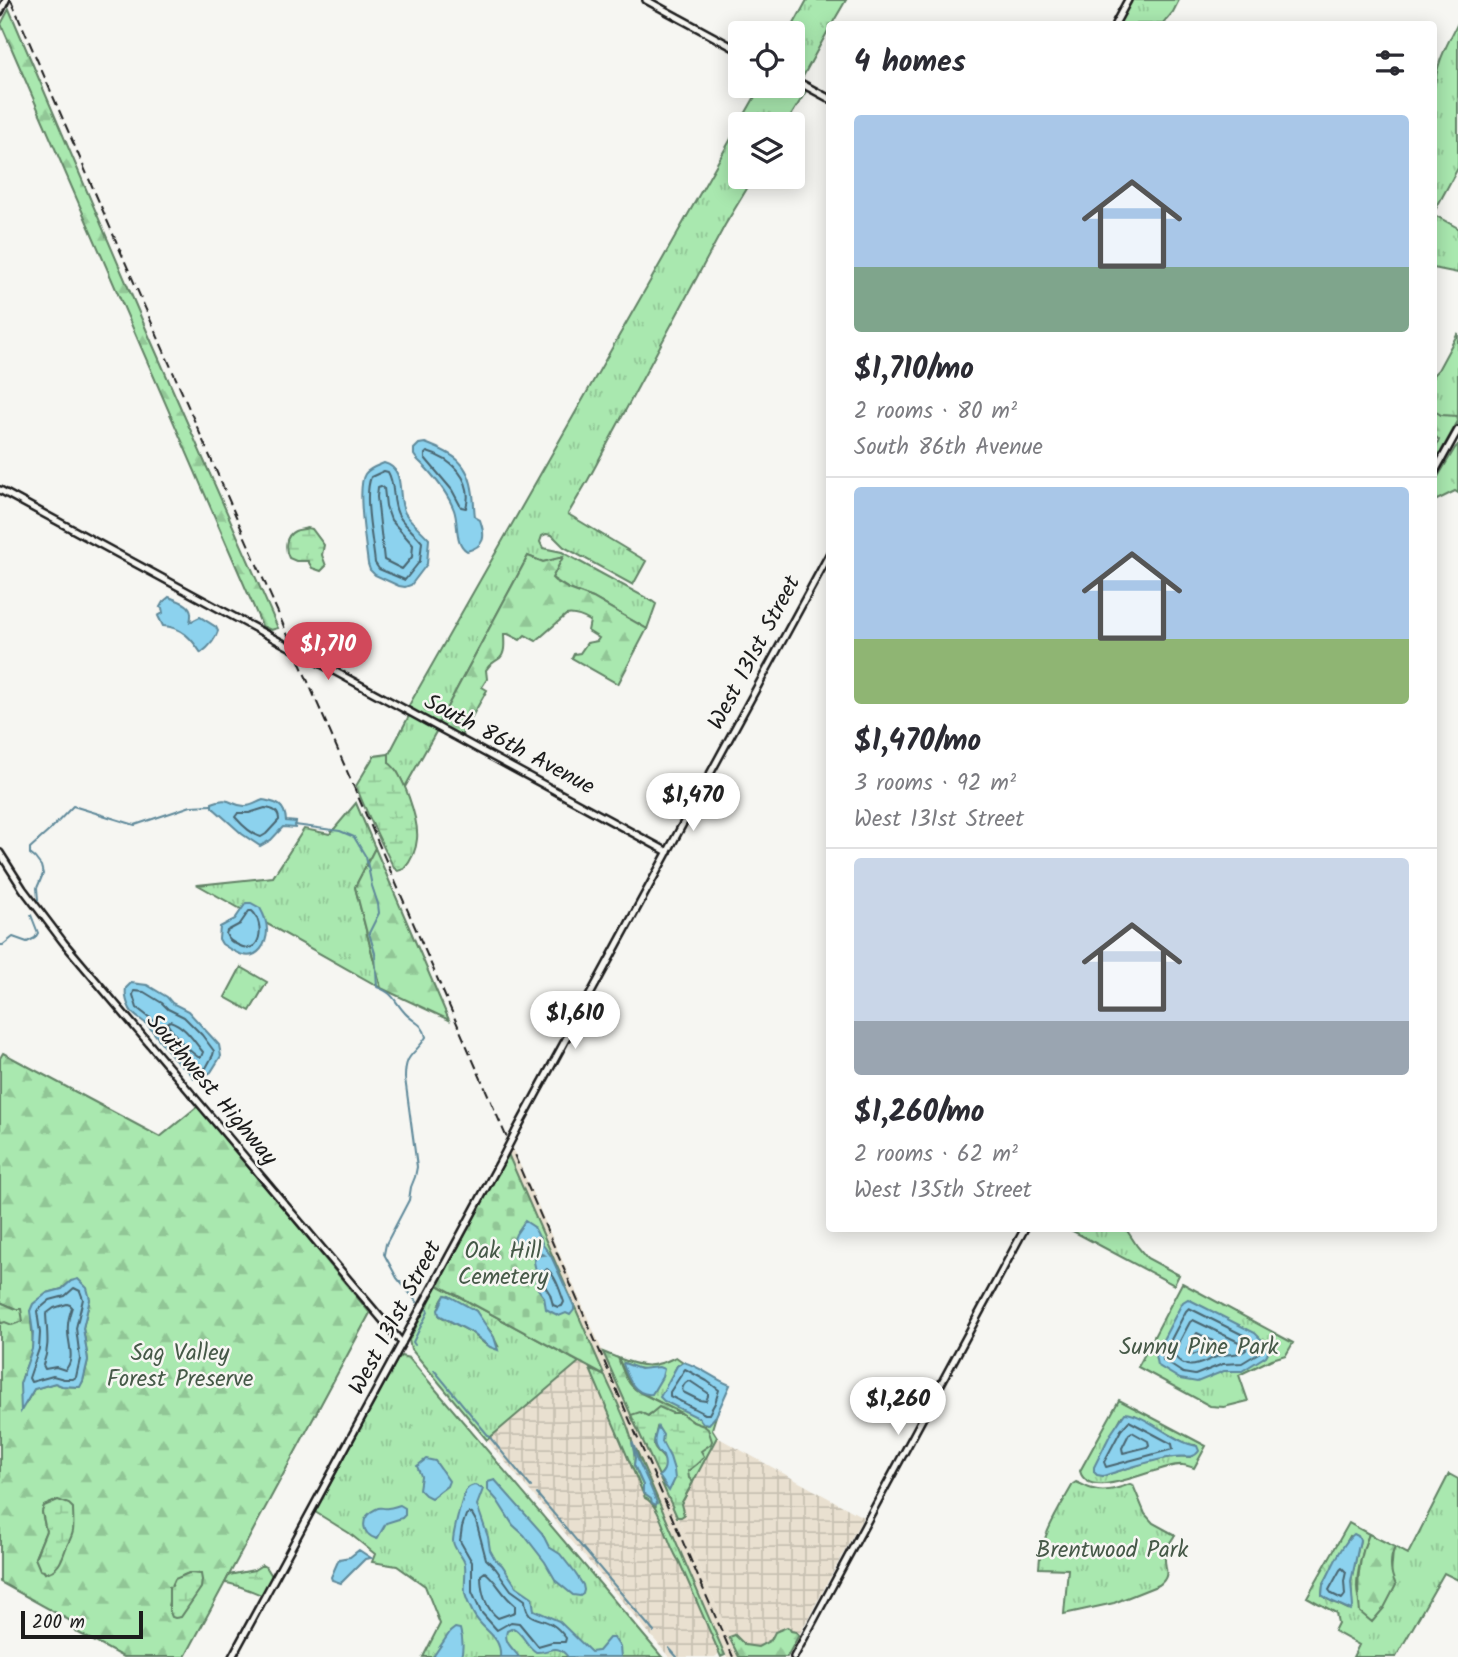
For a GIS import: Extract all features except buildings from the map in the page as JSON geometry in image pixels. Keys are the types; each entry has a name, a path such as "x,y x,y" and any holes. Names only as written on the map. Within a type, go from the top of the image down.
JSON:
{"street":[{"path":"0,12 6,0"},
{"path":"646,0 728,44"},
{"path":"1117,21 1128,0"},
{"path":"805,85 826,97"},
{"path":"1437,468 1458,430"},
{"name":"South 86th Avenue","path":"0,489 668,852"},
{"name":"West 131st Street","path":"232,1657 826,560"},
{"name":"Southwest Highway","path":"0,853 23,889 64,943 402,1343"},
{"path":"794,1657 1023,1232"}],"shaded area":[{"path":"512,1147 739,1657 726,1657 508,1154"},
{"path":"579,1362 590,1369 645,1498 650,1500 663,1524 673,1553 720,1653 715,1657 669,1657 487,1440"},
{"path":"717,1437 863,1517 787,1657 739,1657 676,1513"}],"green space":[{"path":"807,0 846,0 834,21 826,21 826,34 805,73 805,21 796,21"},
{"path":"1131,0 1179,0 1166,21 1120,21"},
{"path":"9,9 278,628 271,630 262,626 1,24"},
{"path":"1458,23 1458,168 1437,207 1437,72"},
{"path":"754,98 802,98 793,112 746,112"},
{"path":"728,144 728,189 747,189 568,514 646,561 633,585 564,547 552,535 542,536 540,542 543,548 562,552 656,604 647,629 552,578 562,558 543,562 528,556 438,724 408,707"},
{"path":"1437,216 1458,228 1458,273 1437,269"},
{"path":"1458,333 1458,425 1452,436 1437,428 1438,370"},
{"path":"1437,412 1457,416 1458,421 1437,459"},
{"path":"1458,445 1458,493 1455,491 1437,500 1437,478"},
{"path":"312,529 324,545 322,555 326,566 321,571 312,568 308,561 296,561 288,555 286,543 291,533"},
{"path":"528,556 543,562 563,557 552,578 555,581 593,598 647,629 618,684 572,658 574,654 580,653 587,643 599,638 588,631 590,621 584,618 566,615 536,641 525,635 520,640 504,634 503,653 486,670 487,679 482,687 487,690 461,736 438,724"},
{"path":"410,714 437,730 405,787 397,771 389,763 389,754"},
{"path":"389,754 389,763 400,776 409,798 417,831 413,855 404,869 398,871 379,838 356,786 374,756"},
{"path":"356,803 375,848 355,887 381,988 198,885 273,877 304,829 330,834"},
{"path":"375,848 449,1020 381,988 355,887"},
{"path":"241,967 267,982 250,1011 225,997"},
{"name":"Sag Valley Forest Preserve","path":"3,1053 160,1137 198,1106 370,1313 185,1657 123,1657 73,1630 76,1624 0,1582 0,1322 16,1309 0,1302 0,1058","holes":["71,1281 90,1299 83,1328 88,1360 83,1381 79,1387 55,1383 34,1389 26,1403 22,1397 21,1384 33,1347 31,1322 47,1293 62,1289","58,1500 70,1507 73,1513 72,1533 66,1548 45,1573 35,1558 46,1531 42,1512 44,1506","193,1573 168,1606 173,1585 183,1575"]},
{"name":"Oak Hill Cemetery","path":"508,1154 605,1376 438,1285"},
{"path":"1075,1232 1128,1232 1147,1258 1179,1275 1174,1285"},
{"name":"Sunny Pine Park","path":"1182,1283 1293,1343 1286,1355 1239,1375 1248,1401 1224,1407 1210,1406 1138,1367"},
{"path":"438,1285 579,1362 487,1440 411,1349 409,1340","holes":["446,1295 476,1311 491,1332 498,1346 485,1344 471,1332 440,1316 439,1310"]},
{"path":"0,1302 21,1309 23,1321 12,1325 0,1322"},
{"path":"603,1352 618,1358 631,1386 681,1413 697,1425 704,1426 716,1416 712,1429 717,1437 684,1499 650,1414 636,1426"},
{"path":"401,1356 409,1358 662,1657 423,1657 440,1624 425,1586 397,1566 372,1562 375,1554 349,1533 315,1512"},
{"path":"676,1357 683,1362 677,1366 661,1397 699,1418 707,1424 704,1426 697,1425 681,1413 632,1388 618,1358 647,1365","holes":["624,1363 644,1369 639,1391"]},
{"path":"590,1369 605,1376 620,1408 630,1433 635,1456 634,1465 643,1485 643,1493 652,1499 655,1505 636,1449 725,1655 721,1657 660,1517 651,1502 645,1498"},
{"path":"1119,1400 1206,1446 1194,1468 1173,1466 1127,1480 1097,1484 1086,1480 1080,1471","holes":["1135,1415 1187,1444 1195,1445 1190,1457 1158,1459 1103,1476 1105,1447 1122,1416"]},
{"path":"659,1407 672,1413 681,1413 704,1426 708,1429 712,1441 701,1451 703,1458 688,1471 693,1482 681,1504 684,1515 681,1517 677,1517 660,1479 666,1487 672,1486 674,1470 662,1442 662,1435 657,1428 654,1446 664,1458 666,1466 659,1476 631,1415 640,1412 648,1416"},
{"path":"1449,1474 1458,1479 1458,1580 1444,1573 1396,1657 1353,1657 1359,1645 1334,1631 1338,1623 1336,1613 1307,1597 1349,1523 1369,1534 1360,1564 1357,1589 1360,1602 1372,1621 1391,1574 1395,1547 1408,1554","holes":["1350,1536 1360,1540 1351,1582 1352,1596 1348,1609 1322,1595 1323,1585"]},
{"name":"Brentwood Park","path":"1076,1482 1103,1490 1133,1485 1145,1514 1153,1523 1175,1535 1165,1556 1166,1577 1159,1585 1114,1603 1064,1614 1068,1569 1039,1568 1040,1557 1051,1524"},
{"path":"58,1500 73,1508 73,1531 59,1564 54,1570 45,1573 40,1570 35,1558 46,1531 42,1512 44,1506"},
{"path":"1369,1534 1395,1547 1391,1566 1396,1585 1384,1608 1372,1622 1360,1612 1358,1592 1360,1562"},
{"path":"262,1565 272,1576 262,1595 225,1583 229,1575 254,1570"},
{"path":"189,1573 201,1574 201,1588 181,1617 172,1617 169,1610 169,1587 175,1579"},
{"path":"787,1627 799,1635 787,1657 739,1657 729,1637 735,1635 745,1645 758,1647 771,1640 775,1632"}],"water":[{"path":"425,443 452,456 468,474 475,517 480,520 483,531 481,543 473,549 467,551 463,548 454,510 448,498 414,455 414,449"},
{"path":"384,463 396,471 405,513 429,539 427,564 411,585 405,587 375,575 368,564 362,517 362,481 369,470"},
{"path":"169,597 189,608 190,622 200,617 216,627 218,631 215,638 201,653 186,635 163,626 158,616 163,613 160,607"},
{"path":"223,800 246,806 263,800 279,805 284,811 286,821 296,822 295,828 283,827 271,840 260,846 212,807 212,803"},
{"path":"246,903 260,908 267,930 261,949 248,956 232,950 219,939 220,927 235,919"},
{"path":"131,983 147,985 188,1011 219,1045 221,1056 211,1072 202,1078 194,1078 176,1061 148,1025 134,1015 126,996 126,988"},
{"path":"525,1221 534,1227 551,1256 574,1306 570,1315 566,1313 559,1316 546,1309 544,1297 536,1282 534,1262 536,1256 544,1255 522,1248 514,1239"},
{"path":"78,1279 87,1288 90,1299 83,1328 88,1360 83,1381 80,1387 55,1383 34,1389 21,1411 20,1384 32,1349 30,1311 33,1304 47,1293 62,1289"},
{"path":"445,1295 476,1311 494,1337 498,1350 439,1315 438,1310"},
{"path":"1188,1299 1255,1333 1269,1351 1266,1356 1242,1371 1224,1371 1197,1382 1180,1379 1157,1365 1155,1355 1180,1307"},
{"path":"683,1362 730,1385 716,1416 709,1424 660,1397 677,1366"},
{"path":"624,1363 640,1369 664,1369 652,1394 641,1392 633,1385"},
{"path":"1125,1413 1142,1418 1178,1439 1197,1446 1199,1451 1191,1456 1165,1458 1103,1476 1097,1475 1094,1467"},
{"path":"658,1427 674,1470 675,1479 669,1491 659,1476 665,1465 663,1456 654,1443"},
{"path":"632,1442 656,1505 643,1493 643,1485 634,1465"},
{"path":"426,1459 435,1461 449,1481 447,1486 431,1498 419,1489 421,1476 417,1466"},
{"path":"495,1480 542,1533 549,1547 560,1554 575,1573 583,1585 583,1594 573,1595 556,1581 545,1562 513,1525 488,1490 488,1482"},
{"path":"475,1485 483,1489 477,1505 490,1550 516,1586 532,1597 534,1610 559,1621 591,1652 598,1651 609,1638 614,1638 620,1647 621,1657 568,1657 556,1649 536,1652 513,1628 507,1631 506,1639 519,1657 500,1657 498,1643 477,1619 467,1600 464,1562 453,1541 464,1494 468,1488"},
{"path":"400,1505 405,1508 402,1518 386,1523 377,1539 367,1533 364,1525 371,1512"},
{"path":"1354,1534 1360,1540 1351,1582 1351,1610 1322,1595 1323,1585 1337,1558"},
{"path":"359,1550 371,1558 365,1559 341,1583 332,1580 339,1559 350,1557"},
{"path":"455,1628 460,1629 462,1636 461,1657 433,1657 450,1632"}],"waterway":[{"path":"38,900 37,888 43,874 41,866 30,854 30,848 73,806 135,825 191,806 212,805"},
{"path":"295,825 340,831 354,837 366,857 378,904 379,913 369,933 375,953 377,987 391,995 425,1033 426,1037 409,1059 405,1070 417,1167 409,1200 386,1244 384,1254 397,1278 417,1302"},
{"path":"0,945 13,937 27,942 35,938 38,933 31,915"},
{"path":"415,1345 413,1342 427,1309"},
{"path":"434,1370 531,1487"},
{"path":"537,1494 654,1632"},
{"path":"669,1648 677,1657"}],"railway":[{"path":"11,0 733,1657"}]}
